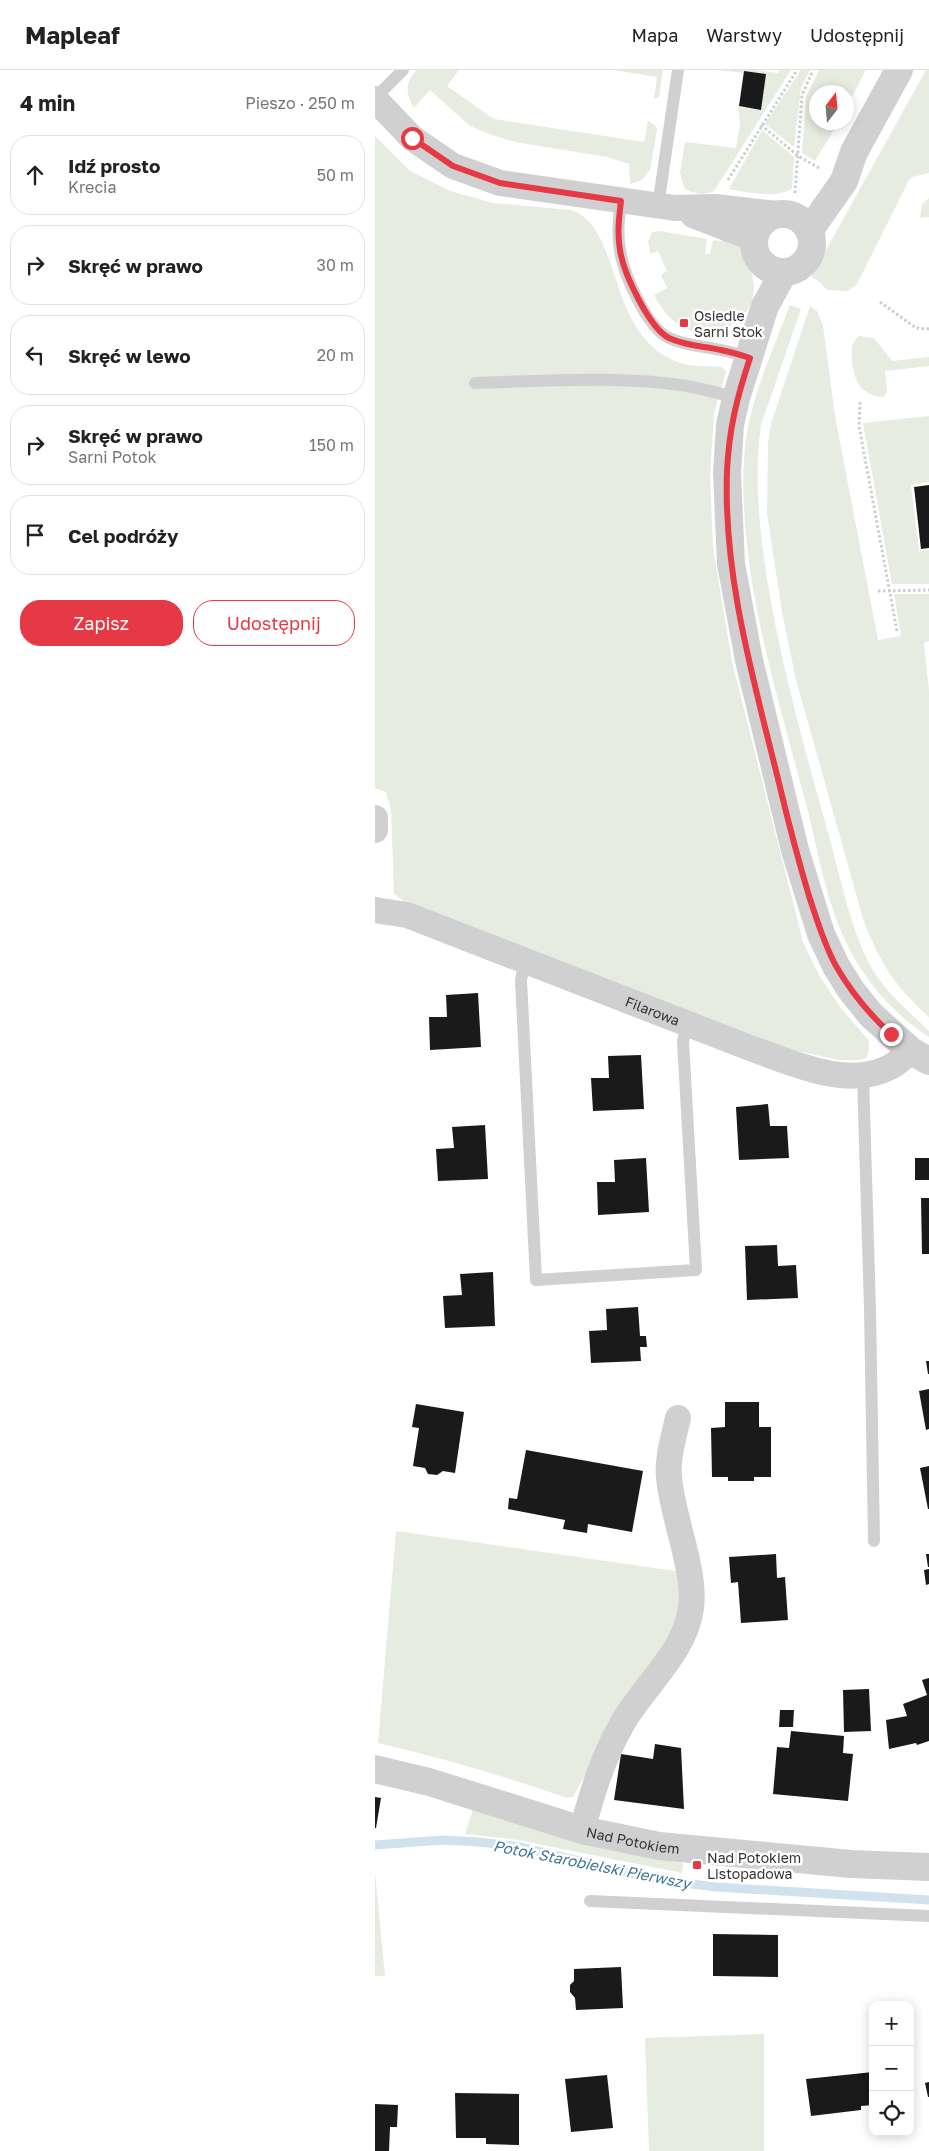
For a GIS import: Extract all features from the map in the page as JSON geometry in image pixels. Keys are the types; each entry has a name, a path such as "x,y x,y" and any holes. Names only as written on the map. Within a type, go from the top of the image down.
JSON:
{"street":[{"path":"375,99 412,138 453,166 500,183 667,207 715,207 794,214 844,181 854,152 899,70"},
{"path":"794,214 812,240 811,249 801,266 793,270 775,269 759,259 754,241 756,232 761,224 803,211 831,174 854,152"},
{"path":"667,207 721,225 754,241"},
{"path":"775,269 750,358 736,398 730,425 727,473 731,564 749,660 795,850 821,934 836,966 851,990 871,1015 920,1056"},
{"path":"375,818 375,830"},
{"name":"Filarowa","path":"375,910 407,915 796,1064 832,1074 863,1076 920,1056"},
{"path":"582,1830 593,1788 604,1759 623,1722 674,1650 685,1631 691,1607 690,1582 669,1476 678,1418"},
{"name":"Nad Potokiem","path":"375,1769 437,1785 582,1830 659,1846 851,1864 929,1867"}],"lane":[{"path":"375,99 403,70"},
{"path":"667,207 678,70"},
{"path":"621,201 617,227 620,252 633,289 653,324 667,337 686,345 721,350 750,358"},
{"path":"475,383 605,381 655,383 692,387 736,398"},
{"path":"525,960 521,980 536,1280 696,1270 683,1041 688,1022"},
{"path":"863,1076 874,1541"},
{"path":"590,1901 929,1916"}],"path":[{"path":"794,214 802,95 813,70"},
{"path":"761,125 798,156 831,174"},
{"path":"880,302 916,328 929,329"},
{"path":"860,402 859,426 897,631"},
{"path":"878,592 929,590"}],"shaded area":[{"path":"417,70 459,70 447,86 494,119 644,142 648,121 655,125 657,130 650,170 642,180 630,184 629,164 607,157 515,142 492,135 470,126 430,90 414,108 409,98 408,84"},
{"path":"614,70 663,70 659,97 654,99 657,77"},
{"path":"717,70 754,70 778,73 779,70 791,70 714,191 699,194 685,189 680,173 685,142 736,148 740,125 738,107 760,110 744,73"},
{"path":"801,70 810,70 801,88 794,147 765,124"},
{"path":"819,70 866,70 854,93 854,85 812,85"},
{"path":"926,70 929,70 929,173 912,177 908,182 857,284 848,291 827,290 820,282 811,277"},
{"path":"809,91 809,130 834,130 815,161 802,153 806,97"},
{"path":"762,130 794,157 792,189 777,194 769,194 729,189"},
{"path":"375,136 410,171 450,191 493,203 571,210 588,221 600,239 610,261 627,310 640,332 658,351 684,364 722,367 726,372 714,412 710,477 713,547 732,662 803,942 819,975 840,1007 869,1041 867,1057 860,1060 839,1060 770,1045 410,906 394,894 391,810 386,792 375,788"},
{"path":"929,198 929,217 920,218 922,204"},
{"path":"660,231 707,239 705,254 710,254 713,240 722,241 723,235 739,237 754,283 752,300 741,318 732,325 722,329 700,332 683,327 669,316 654,295 667,288 661,275 667,271 658,251 651,254 648,242 652,232"},
{"path":"790,305 801,309 761,425 759,444 758,483 760,521 764,560 773,611 786,674 855,931 874,973 896,999 929,1031 929,1037 903,1018 880,995 852,954 838,924 827,890 772,677 753,590 744,502 746,439 761,380"},
{"path":"810,306 817,311 823,325 835,416 878,640 901,636 894,594 929,594 929,641 924,643 929,690 929,1017 907,995 890,974 864,922 796,680 782,612 767,513 768,444 771,424"},
{"path":"859,336 874,338 892,361 929,357 929,366 885,371 887,392 883,397 875,396 860,386 853,368 852,347 854,341"},
{"path":"929,416 929,482 911,485 919,551 929,550 929,584 892,584 863,423"},
{"path":"396,1531 682,1572 686,1607 596,1755 573,1797 567,1798 473,1768 378,1743"},
{"path":"473,1809 648,1858 683,1863 682,1873 518,1840 465,1834"},
{"path":"375,1872 385,1976 375,1976"},
{"path":"764,2034 764,2151 649,2151 645,2038"}],"building":[{"path":"744,71 766,74 761,110 739,106"},
{"path":"929,485 929,548 921,549 914,487"},
{"path":"478,993 481,1047 430,1050 429,1017 447,1017 446,995"},
{"path":"641,1055 644,1109 593,1111 591,1078 609,1078 608,1056"},
{"path":"768,1104 770,1126 787,1126 789,1158 739,1160 736,1107"},
{"path":"485,1125 488,1179 438,1181 436,1149 454,1148 452,1127"},
{"path":"646,1158 649,1212 598,1215 597,1182 615,1182 614,1160"},
{"path":"915,1158 929,1158 929,1180 915,1180"},
{"path":"921,1198 929,1198 929,1254 922,1254"},
{"path":"777,1245 778,1266 796,1265 798,1298 747,1300 745,1246"},
{"path":"493,1272 495,1326 445,1328 443,1296 462,1295 460,1274"},
{"path":"638,1307 640,1336 646,1336 647,1347 640,1347 641,1361 591,1363 589,1331 607,1330 606,1309"},
{"path":"926,1361 929,1361 929,1374 928,1374"},
{"path":"929,1389 929,1429 926,1430 919,1391"},
{"path":"725,1402 759,1402 759,1427 771,1427 771,1477 754,1477 754,1481 728,1481 728,1477 712,1477 711,1428 725,1427"},
{"path":"416,1404 464,1412 455,1473 443,1471 437,1475 428,1474 425,1468 413,1466 419,1428 412,1427"},
{"path":"526,1450 643,1471 632,1532 588,1524 587,1533 563,1529 565,1520 508,1509 509,1498 517,1499"},
{"path":"929,1466 929,1509 928,1509 920,1468"},
{"path":"776,1554 777,1578 785,1577 788,1620 741,1623 738,1582 731,1583 729,1557"},
{"path":"926,1554 929,1554 929,1567 928,1567"},
{"path":"929,1569 929,1584 926,1585 924,1570"},
{"path":"929,1678 929,1741 917,1745 916,1743 889,1749 886,1720 907,1716 903,1704 927,1695 922,1680"},
{"path":"869,1689 871,1731 844,1732 843,1690"},
{"path":"780,1710 794,1710 793,1727 779,1727"},
{"path":"791,1731 844,1736 843,1753 853,1754 848,1801 773,1794 777,1747 789,1748"},
{"path":"655,1744 681,1748 684,1809 614,1800 621,1754 653,1759"},
{"path":"375,1797 381,1798 376,1828 375,1828"},
{"path":"713,1934 778,1935 778,1977 713,1976"},
{"path":"621,1967 623,2008 576,2010 575,1998 570,1992 570,1985 574,1981 574,1969"},
{"path":"869,2072 869,2105 861,2106 861,2110 811,2116 806,2079"},
{"path":"607,2075 613,2128 571,2132 565,2079"},
{"path":"929,2082 929,2097 928,2097 925,2083"},
{"path":"455,2093 519,2094 519,2145 486,2144 486,2138 456,2138"},
{"path":"375,2104 398,2105 397,2127 390,2127 389,2151 375,2151"}],"waterway":[{"name":"Potok Starobielski Pierwszy","path":"375,1845 443,1840 479,1842 520,1847 659,1880 716,1887 929,1900"}],"place":[{"name":"Osiedle Sarni Stok","path":"684,323"},
{"name":"Nad Potokiem Listopadowa","path":"697,1865"}],"route":[{"path":"412,138 453,166 500,183 621,201 617,227 620,252 633,289 653,324 667,337 686,345 721,350 750,358 736,398 730,425 727,473 731,564 749,660 795,850 821,934 836,966 851,990 871,1015 891,1034"}]}
